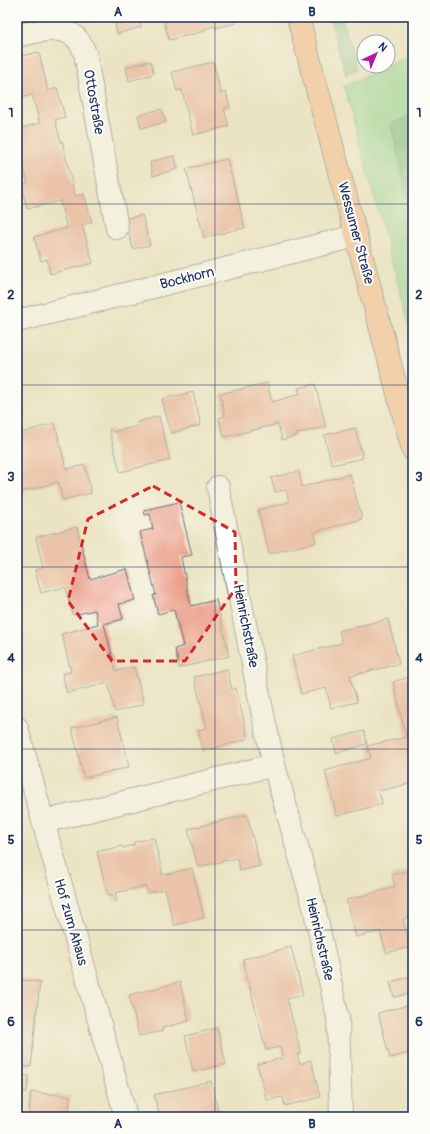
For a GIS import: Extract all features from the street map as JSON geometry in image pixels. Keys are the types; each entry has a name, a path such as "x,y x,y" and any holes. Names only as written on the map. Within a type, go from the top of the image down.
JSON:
{"main road":[{"name":"Wessumer Straße","path":"298,17 413,450"}],"street":[{"name":"Ottostraße","path":"17,36 50,30 66,31 77,39 85,53 117,228"},
{"name":"Bockhorn","path":"17,321 356,236"},
{"name":"Heinrichstraße","path":"218,487 274,765 314,907 338,1018 341,1117"},
{"name":"Hof zum Ahaus","path":"17,728 126,1117"},
{"path":"43,822 274,765"}],"highlighted area":[{"path":"153,486 235,532 236,588 185,661 112,661 68,601 88,519"}],"green space":[{"path":"329,17 342,17 356,66 356,70 346,75"},
{"path":"413,54 413,338 344,86 370,74 396,74 396,62"},
{"path":"413,114 413,220 391,124"}],"building":[{"path":"125,17 139,17 141,27 117,34 114,20"},
{"path":"163,17 234,17 236,23 215,28 214,26 204,29 205,31 169,40"},
{"path":"39,52 48,91 57,88 65,117 55,120 61,142 62,141 75,196 84,194 92,222 82,225 93,263 50,274 47,259 41,261 34,237 67,228 60,201 27,209 21,185 28,183 20,154 17,155 17,129 40,123 32,95 17,99 17,57"},
{"path":"150,61 154,74 129,81 126,67"},
{"path":"213,62 221,94 226,92 230,107 224,109 229,126 193,135 182,90 177,91 172,72"},
{"path":"162,109 166,122 141,128 138,115"},
{"path":"174,156 178,169 153,176 150,162"},
{"path":"227,159 245,228 204,238 186,169"},
{"path":"142,215 150,245 133,249 125,219"},
{"path":"267,383 272,402 300,394 298,388 315,384 326,427 296,434 296,436 282,440 278,424 224,437 219,418 225,416 220,394"},
{"path":"193,392 201,425 171,433 162,399"},
{"path":"159,416 170,460 120,472 109,429 111,429 112,432 138,426 137,422"},
{"path":"55,423 66,469 85,465 91,493 63,500 58,482 17,493 17,434"},
{"path":"355,428 363,458 332,465 324,435"},
{"path":"299,471 302,487 350,474 362,519 314,532 316,542 269,554 258,510 289,502 286,490 275,492 271,478"},
{"path":"179,502 192,555 181,557 191,606 216,600 229,656 179,668 175,649 183,646 174,610 158,614 153,595 156,595 140,532 153,529 150,514 145,515 144,510"},
{"path":"77,527 90,579 127,569 135,600 119,604 123,619 104,624 116,671 134,667 144,704 115,712 108,683 67,693 62,674 71,672 62,634 98,624 95,610 73,615 65,587 41,593 35,570 43,568 36,537"},
{"path":"388,619 399,664 350,676 357,702 331,708 326,688 301,694 292,656 342,643 339,631"},
{"path":"227,669 232,690 236,688 248,739 203,751 198,730 207,728 194,677"},
{"path":"413,676 413,783 379,791 382,804 337,816 325,771 371,758 367,746 406,737 393,682"},
{"path":"117,717 129,767 84,778 72,728"},
{"path":"364,731 367,744 336,753 333,739"},
{"path":"247,815 260,866 240,871 237,858 198,867 188,829"},
{"path":"154,838 163,875 192,868 204,918 174,925 165,889 148,893 146,886 115,893 117,901 114,902 112,894 108,895 97,852 122,846 123,848 134,845 134,842"},
{"path":"413,870 413,916 403,919 410,947 386,953 380,931 356,937 346,900 395,887 392,875"},
{"path":"291,947 303,995 287,999 301,1053 297,1054 300,1064 311,1060 320,1097 285,1106 283,1097 267,1100 257,1064 283,1058 280,1047 266,1050 248,980 246,980 245,977 247,976 243,959"},
{"path":"413,976 413,993 394,997 390,982"},
{"path":"17,979 40,982 31,1067 17,1066"},
{"path":"180,982 189,1021 162,1028 163,1031 139,1036 129,995"},
{"path":"413,1004 413,1052 390,1058 378,1013"},
{"path":"217,1028 226,1064 193,1072 185,1036"},
{"path":"17,1075 29,1076 27,1092 17,1091"},
{"path":"211,1081 220,1117 160,1117 154,1095"},
{"path":"31,1092 70,1096 67,1117 29,1117"}]}
